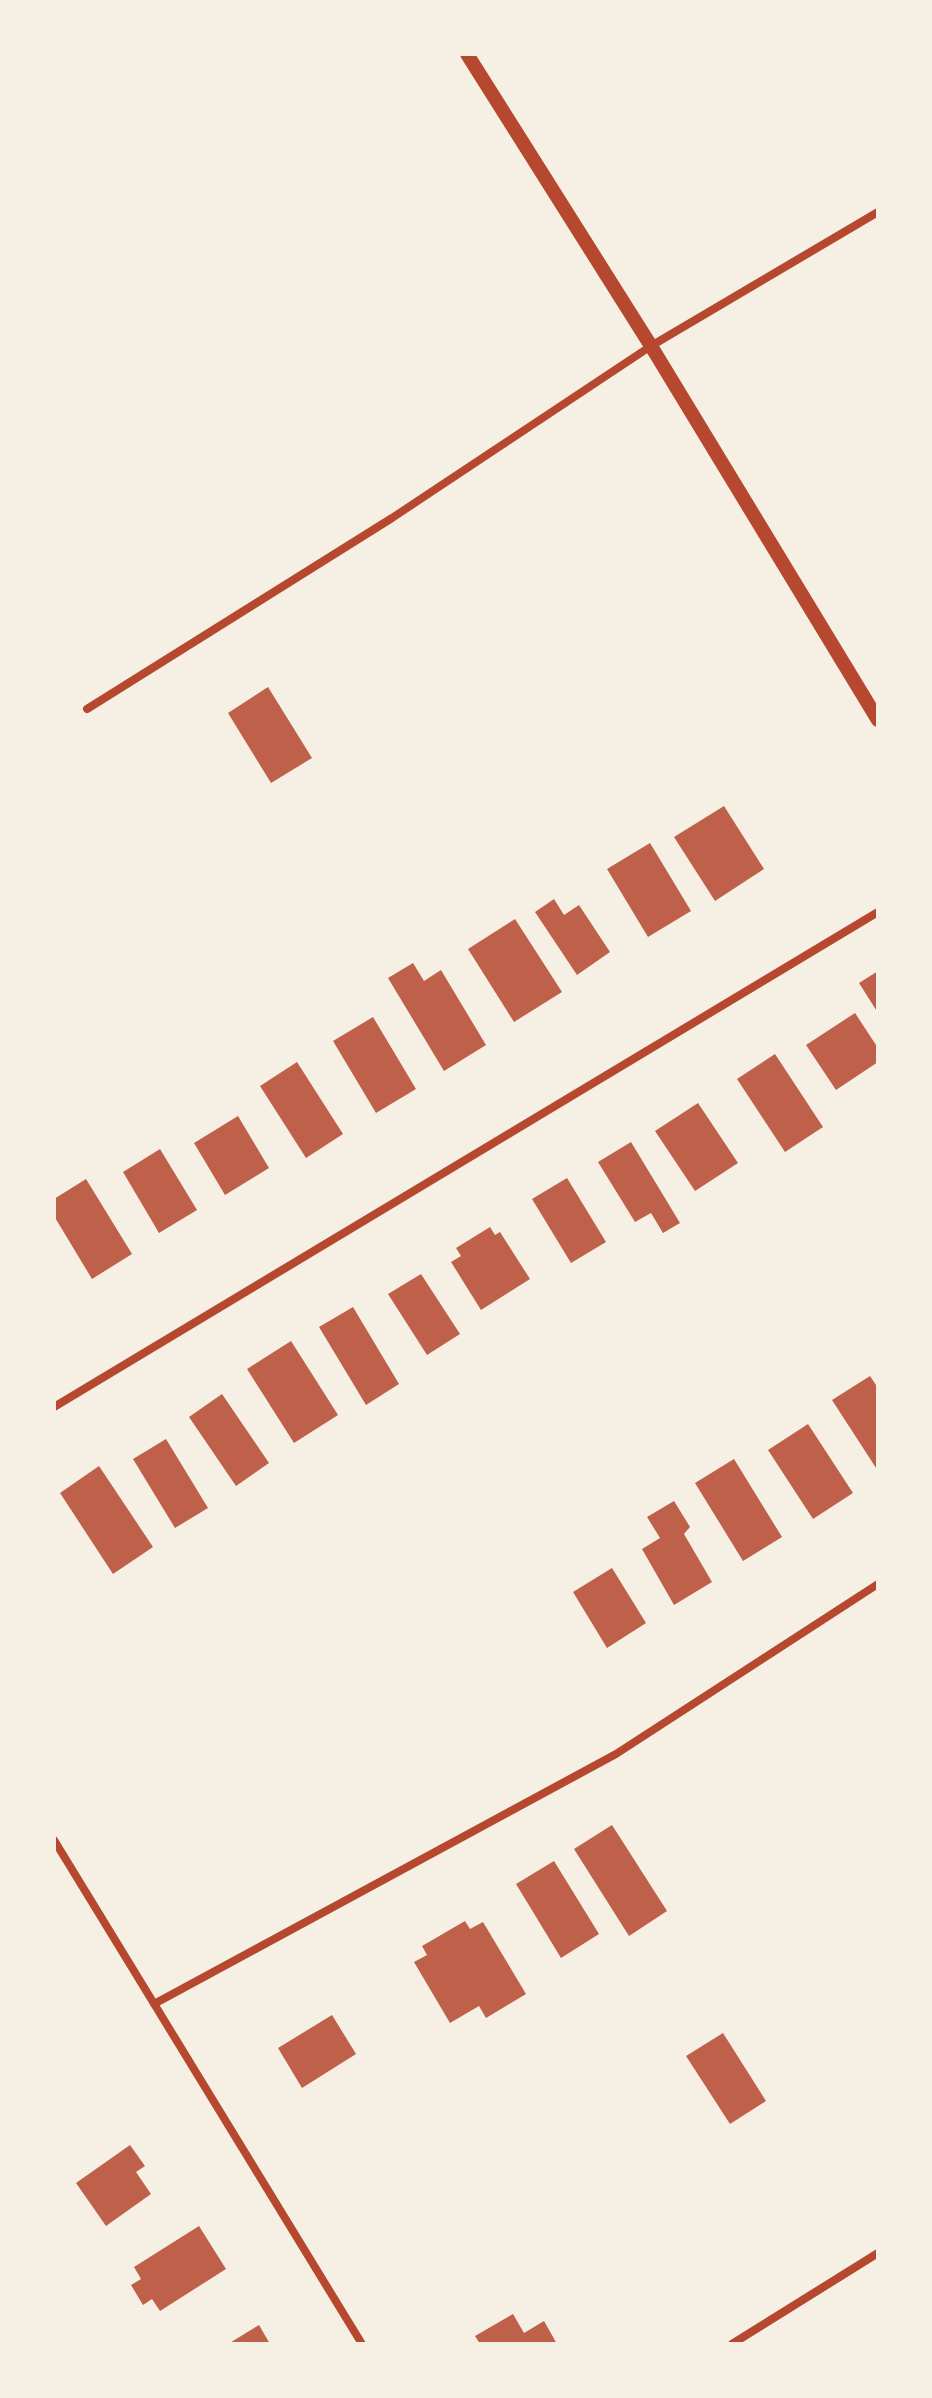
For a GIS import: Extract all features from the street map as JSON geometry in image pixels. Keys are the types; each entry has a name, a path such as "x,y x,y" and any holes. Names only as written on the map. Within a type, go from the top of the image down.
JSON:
{"street":[{"path":"467,54 651,346 878,720"},
{"path":"87,709 392,518 651,346 878,212"},
{"path":"54,1407 878,912"},
{"path":"154,2004 616,1754 878,1584"},
{"path":"54,1840 362,2344"},
{"path":"732,2344 878,2253"}],"building":[{"path":"268,687 312,758 271,783 228,713"},
{"path":"724,806 764,869 715,901 674,837"},
{"path":"650,843 691,911 648,937 607,869"},
{"path":"554,899 564,915 579,905 610,952 577,975 535,912"},
{"path":"515,919 562,992 514,1022 468,949"},
{"path":"413,963 424,981 441,970 486,1045 444,1071 388,978"},
{"path":"878,971 878,1013 859,983"},
{"path":"855,1013 878,1048 878,1062 836,1090 806,1045"},
{"path":"373,1017 416,1089 376,1113 333,1041"},
{"path":"775,1054 823,1127 785,1152 737,1079"},
{"path":"297,1062 343,1134 306,1158 260,1086"},
{"path":"698,1103 738,1163 695,1191 655,1131"},
{"path":"238,1116 269,1168 225,1195 194,1143"},
{"path":"631,1142 680,1223 663,1233 651,1213 635,1222 598,1162"},
{"path":"160,1149 197,1210 159,1233 123,1172"},
{"path":"567,1178 606,1242 571,1263 532,1199"},
{"path":"86,1179 132,1254 92,1279 54,1216 54,1199"},
{"path":"490,1227 495,1235 500,1232 530,1279 481,1310 451,1262 461,1256 456,1248"},
{"path":"421,1274 460,1334 427,1355 388,1294"},
{"path":"353,1307 399,1384 366,1405 319,1327"},
{"path":"291,1341 338,1415 294,1443 247,1369"},
{"path":"870,1376 878,1388 878,1471 832,1400"},
{"path":"222,1394 269,1463 236,1486 189,1417"},
{"path":"808,1424 853,1493 813,1519 768,1450"},
{"path":"166,1439 208,1508 175,1528 133,1459"},
{"path":"734,1459 782,1537 743,1561 695,1483"},
{"path":"99,1466 153,1547 113,1574 60,1493"},
{"path":"674,1501 690,1527 684,1534 712,1582 674,1605 642,1549 660,1538 647,1517"},
{"path":"612,1568 646,1623 607,1648 573,1592"},
{"path":"612,1825 667,1911 629,1936 574,1849"},
{"path":"554,1861 599,1934 561,1958 516,1884"},
{"path":"465,1921 470,1929 483,1922 526,1994 486,2018 479,2006 450,2023 414,1962 427,1955 422,1946"},
{"path":"332,2015 356,2054 302,2088 278,2048"},
{"path":"723,2033 766,2101 730,2124 686,2056"},
{"path":"130,2145 145,2166 136,2172 151,2194 106,2226 76,2183"},
{"path":"199,2226 226,2269 160,2311 152,2299 143,2305 131,2285 141,2279 134,2267"},
{"path":"513,2314 524,2333 544,2321 557,2344 480,2344 475,2336"},
{"path":"259,2325 270,2344 228,2344"}]}
